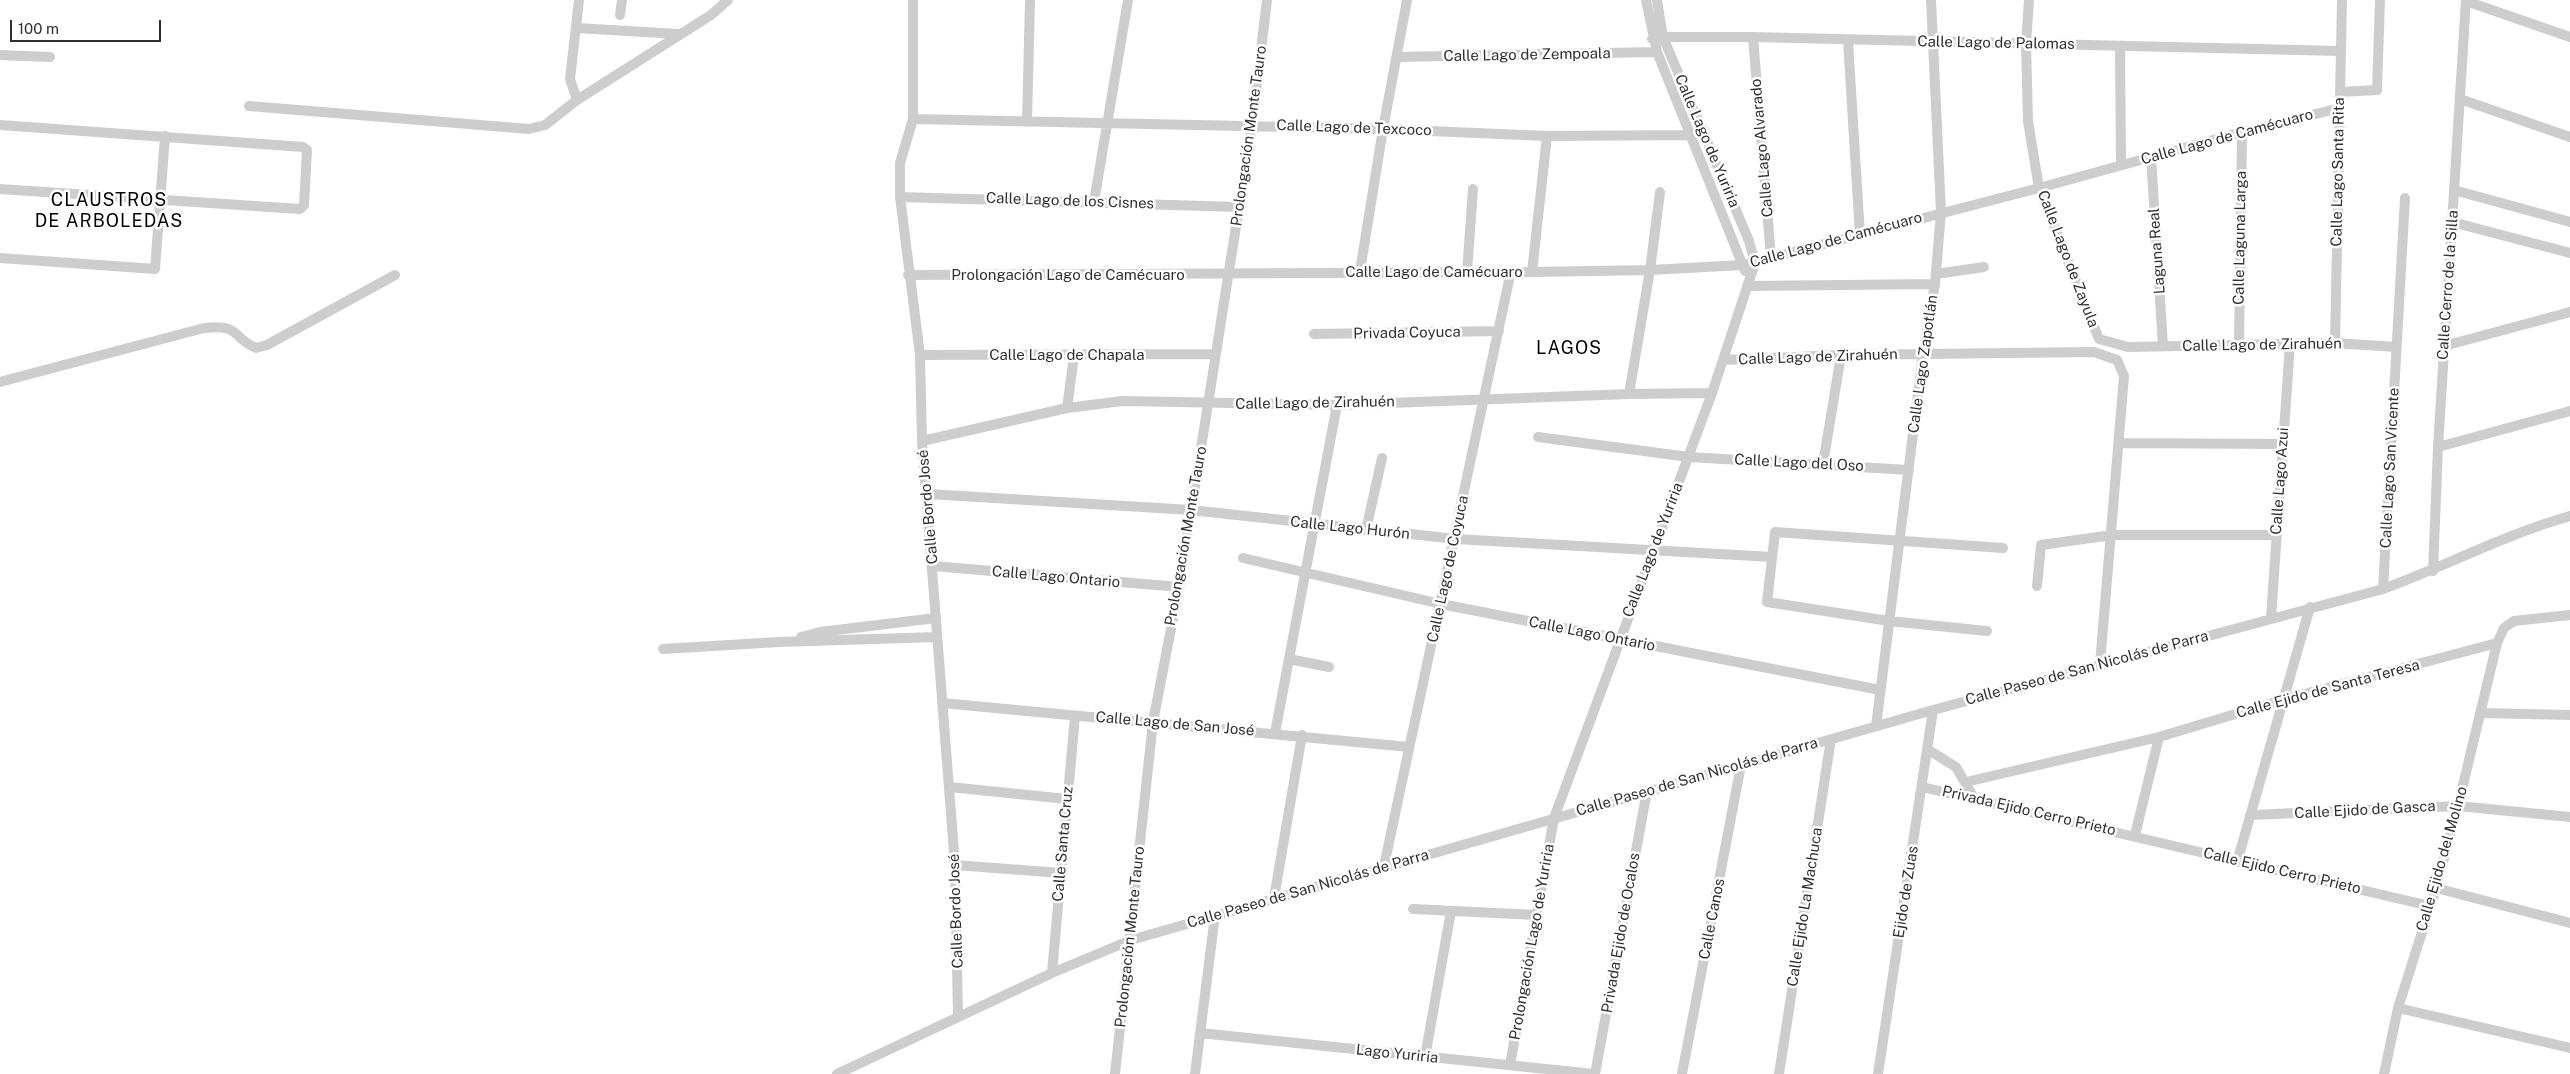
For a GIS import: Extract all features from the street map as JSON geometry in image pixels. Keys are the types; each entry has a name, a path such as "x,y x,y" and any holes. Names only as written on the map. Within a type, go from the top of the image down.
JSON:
{"street":[{"path":"577,100 570,79 579,0"},
{"path":"620,16 622,0"},
{"path":"249,106 529,129 545,125 577,100 678,34 711,15 728,0"},
{"name":"Calle Bordo José","path":"913,0 913,119 900,163 900,197 908,275 920,355 922,441 928,494 955,865 958,1016"},
{"path":"1027,122 1030,0"},
{"path":"1094,202 1128,0"},
{"name":"Prolongación Monte Tauro","path":"1115,1074 1131,940 1153,722 1179,587 1216,354 1252,125 1267,0"},
{"path":"1360,272 1382,128 1407,0 1402,0"},
{"name":"Calle Lago de Yuriria","path":"1646,0 1652,39 1743,265 1748,283"},
{"name":"Calle Lago de Yuriria","path":"1554,818 1619,639 1712,394 1755,263 1749,241 1704,130 1663,37 1657,0"},
{"name":"Calle Lago Zapotlán","path":"1876,726 1923,355 1935,279 1941,212 1931,0"},
{"name":"Calle Lago de Zayula","path":"2029,0 2026,44 2028,121 2040,188 2099,339"},
{"name":"Calle Lago Santa Rita","path":"2335,343 2342,0"},
{"path":"2340,92 2377,90 2380,0"},
{"path":"2466,1 2570,37"},
{"name":"Calle Cerro de la Silla","path":"2433,571 2438,447 2466,1"},
{"path":"577,28 678,34"},
{"name":"Calle Lago de Palomas","path":"1652,39 1663,37 1753,37 1848,41 2340,51"},
{"name":"Calle Lago Alvarado","path":"1753,37 1771,258"},
{"path":"1848,41 1860,235"},
{"path":"2120,46 2121,165"},
{"name":"Calle Lago de Zempoala","path":"1397,57 1657,52"},
{"path":"0,54 50,57"},
{"path":"2460,99 2570,137"},
{"name":"Calle Lago de Camécuaro","path":"1228,275 1650,270 1743,265 1941,212 2040,188 2242,132 2340,108"},
{"name":"Calle Lago de Texcoco","path":"913,119 1382,128 1548,136 1691,135 1704,130"},
{"path":"0,125 302,147 307,150 304,205 300,209 0,189"},
{"name":"Calle Laguna Larga","path":"2239,345 2242,132"},
{"path":"0,258 155,269 165,136"},
{"path":"1532,272 1548,136"},
{"name":"Laguna Real","path":"2151,157 2163,346"},
{"path":"1467,272 1473,190"},
{"path":"2454,190 2570,222"},
{"path":"1629,394 1650,270 1660,192"},
{"name":"Calle Lago de los Cisnes","path":"900,197 1239,207"},
{"name":"Calle Lago San Vicente","path":"2383,589 2405,198"},
{"path":"2452,222 2570,253"},
{"path":"1748,283 1935,279 1984,267"},
{"name":"Calle Lago de Coyuca","path":"1384,866 1456,538 1482,399 1511,272"},
{"path":"0,382 204,328 221,326 236,331 249,346 256,348 267,345 396,275"},
{"name":"Prolongación Lago de Camécuaro","path":"908,275 1228,275"},
{"path":"2444,346 2570,312"},
{"name":"Privada Coyuca","path":"1314,334 1499,331"},
{"path":"2094,352 2099,339"},
{"name":"Calle Lago de Zirahuén","path":"2099,339 2128,347 2335,343 2396,347"},
{"name":"Calle Lago Azui","path":"2271,618 2290,344"},
{"path":"2100,664 2124,376 2117,360 2128,347"},
{"name":"Calle Lago de Zirahuén","path":"1723,360 1841,355 2094,352 2117,360"},
{"name":"Calle Lago de Chapala","path":"920,355 1074,356 1216,354"},
{"path":"1823,464 1841,355"},
{"path":"1068,408 1074,356"},
{"name":"Calle Lago de Zirahuén","path":"922,441 1068,408 1122,401 1337,405 1629,394 1712,394"},
{"path":"1275,733 1337,405"},
{"path":"2438,447 2570,410"},
{"name":"Calle Lago del Oso","path":"1538,437 1689,457 1908,470"},
{"path":"2119,443 2283,444"},
{"path":"1366,530 1382,458"},
{"name":"Calle Lago Hurón","path":"928,494 1191,510 1314,525 1456,538 1772,557"},
{"name":"Calle Paseo de San Nicolás de Parra","path":"837,1074 1052,973 1131,940 1933,710 2310,607 2383,589 2433,571 2539,525 2570,516"},
{"path":"1987,631 1889,621 1767,602 1775,532 2003,548"},
{"path":"2037,586 2041,544 2112,535 2277,535"},
{"name":"Calle Lago Ontario","path":"1244,558 1441,604 1880,690"},
{"name":"Calle Lago Ontario","path":"933,566 1179,587"},
{"path":"2237,862 2310,607"},
{"path":"2497,643 2504,628 2514,621 2570,615"},
{"path":"780,642 820,632 936,618"},
{"path":"663,649 780,642 937,637"},
{"name":"Calle Ejido de Santa Teresa","path":"1966,782 2159,737 2282,700 2497,643"},
{"name":"Calle Ejido del Molino","path":"2384,1074 2398,1008 2436,888 2458,806 2497,643"},
{"path":"1290,659 1329,667"},
{"name":"Calle Lago de San José","path":"942,703 1302,735 1409,747"},
{"name":"Ejido de Zuas","path":"1878,1074 1933,710"},
{"path":"2480,713 2570,715"},
{"name":"Calle Santa Cruz","path":"1052,973 1075,716"},
{"path":"1274,898 1302,735"},
{"path":"2135,835 2159,737"},
{"name":"Calle Ejido La Machuca","path":"1778,1074 1831,739"},
{"path":"1927,749 1956,768 1974,798"},
{"name":"Calle Canos","path":"1682,1074 1741,765"},
{"path":"949,787 1067,800"},
{"name":"Privada Ejido Cerro Prieto","path":"1922,787 2135,835"},
{"name":"Privada Ejido de Ocalos","path":"1594,1074 1647,791"},
{"name":"Calle Ejido de Gasca","path":"2250,815 2458,806 2570,816"},
{"name":"Prolongación Lago de Yuriria","path":"1510,1065 1554,818"},
{"name":"Calle Ejido Cerro Prieto","path":"2135,835 2237,862 2430,906"},
{"path":"955,865 1061,873"},
{"path":"2436,888 2570,923"},
{"path":"1413,909 1537,914"},
{"path":"1426,1057 1451,911"},
{"path":"1195,1074 1215,915"},
{"path":"2398,1008 2570,1048"},
{"name":"Lago Yuriria","path":"1200,1033 1594,1074"}],"district":[{"name":"CLAUSTROS DE ARBOLEDAS","path":"109,210"},
{"name":"LAGOS","path":"1569,348"}]}
